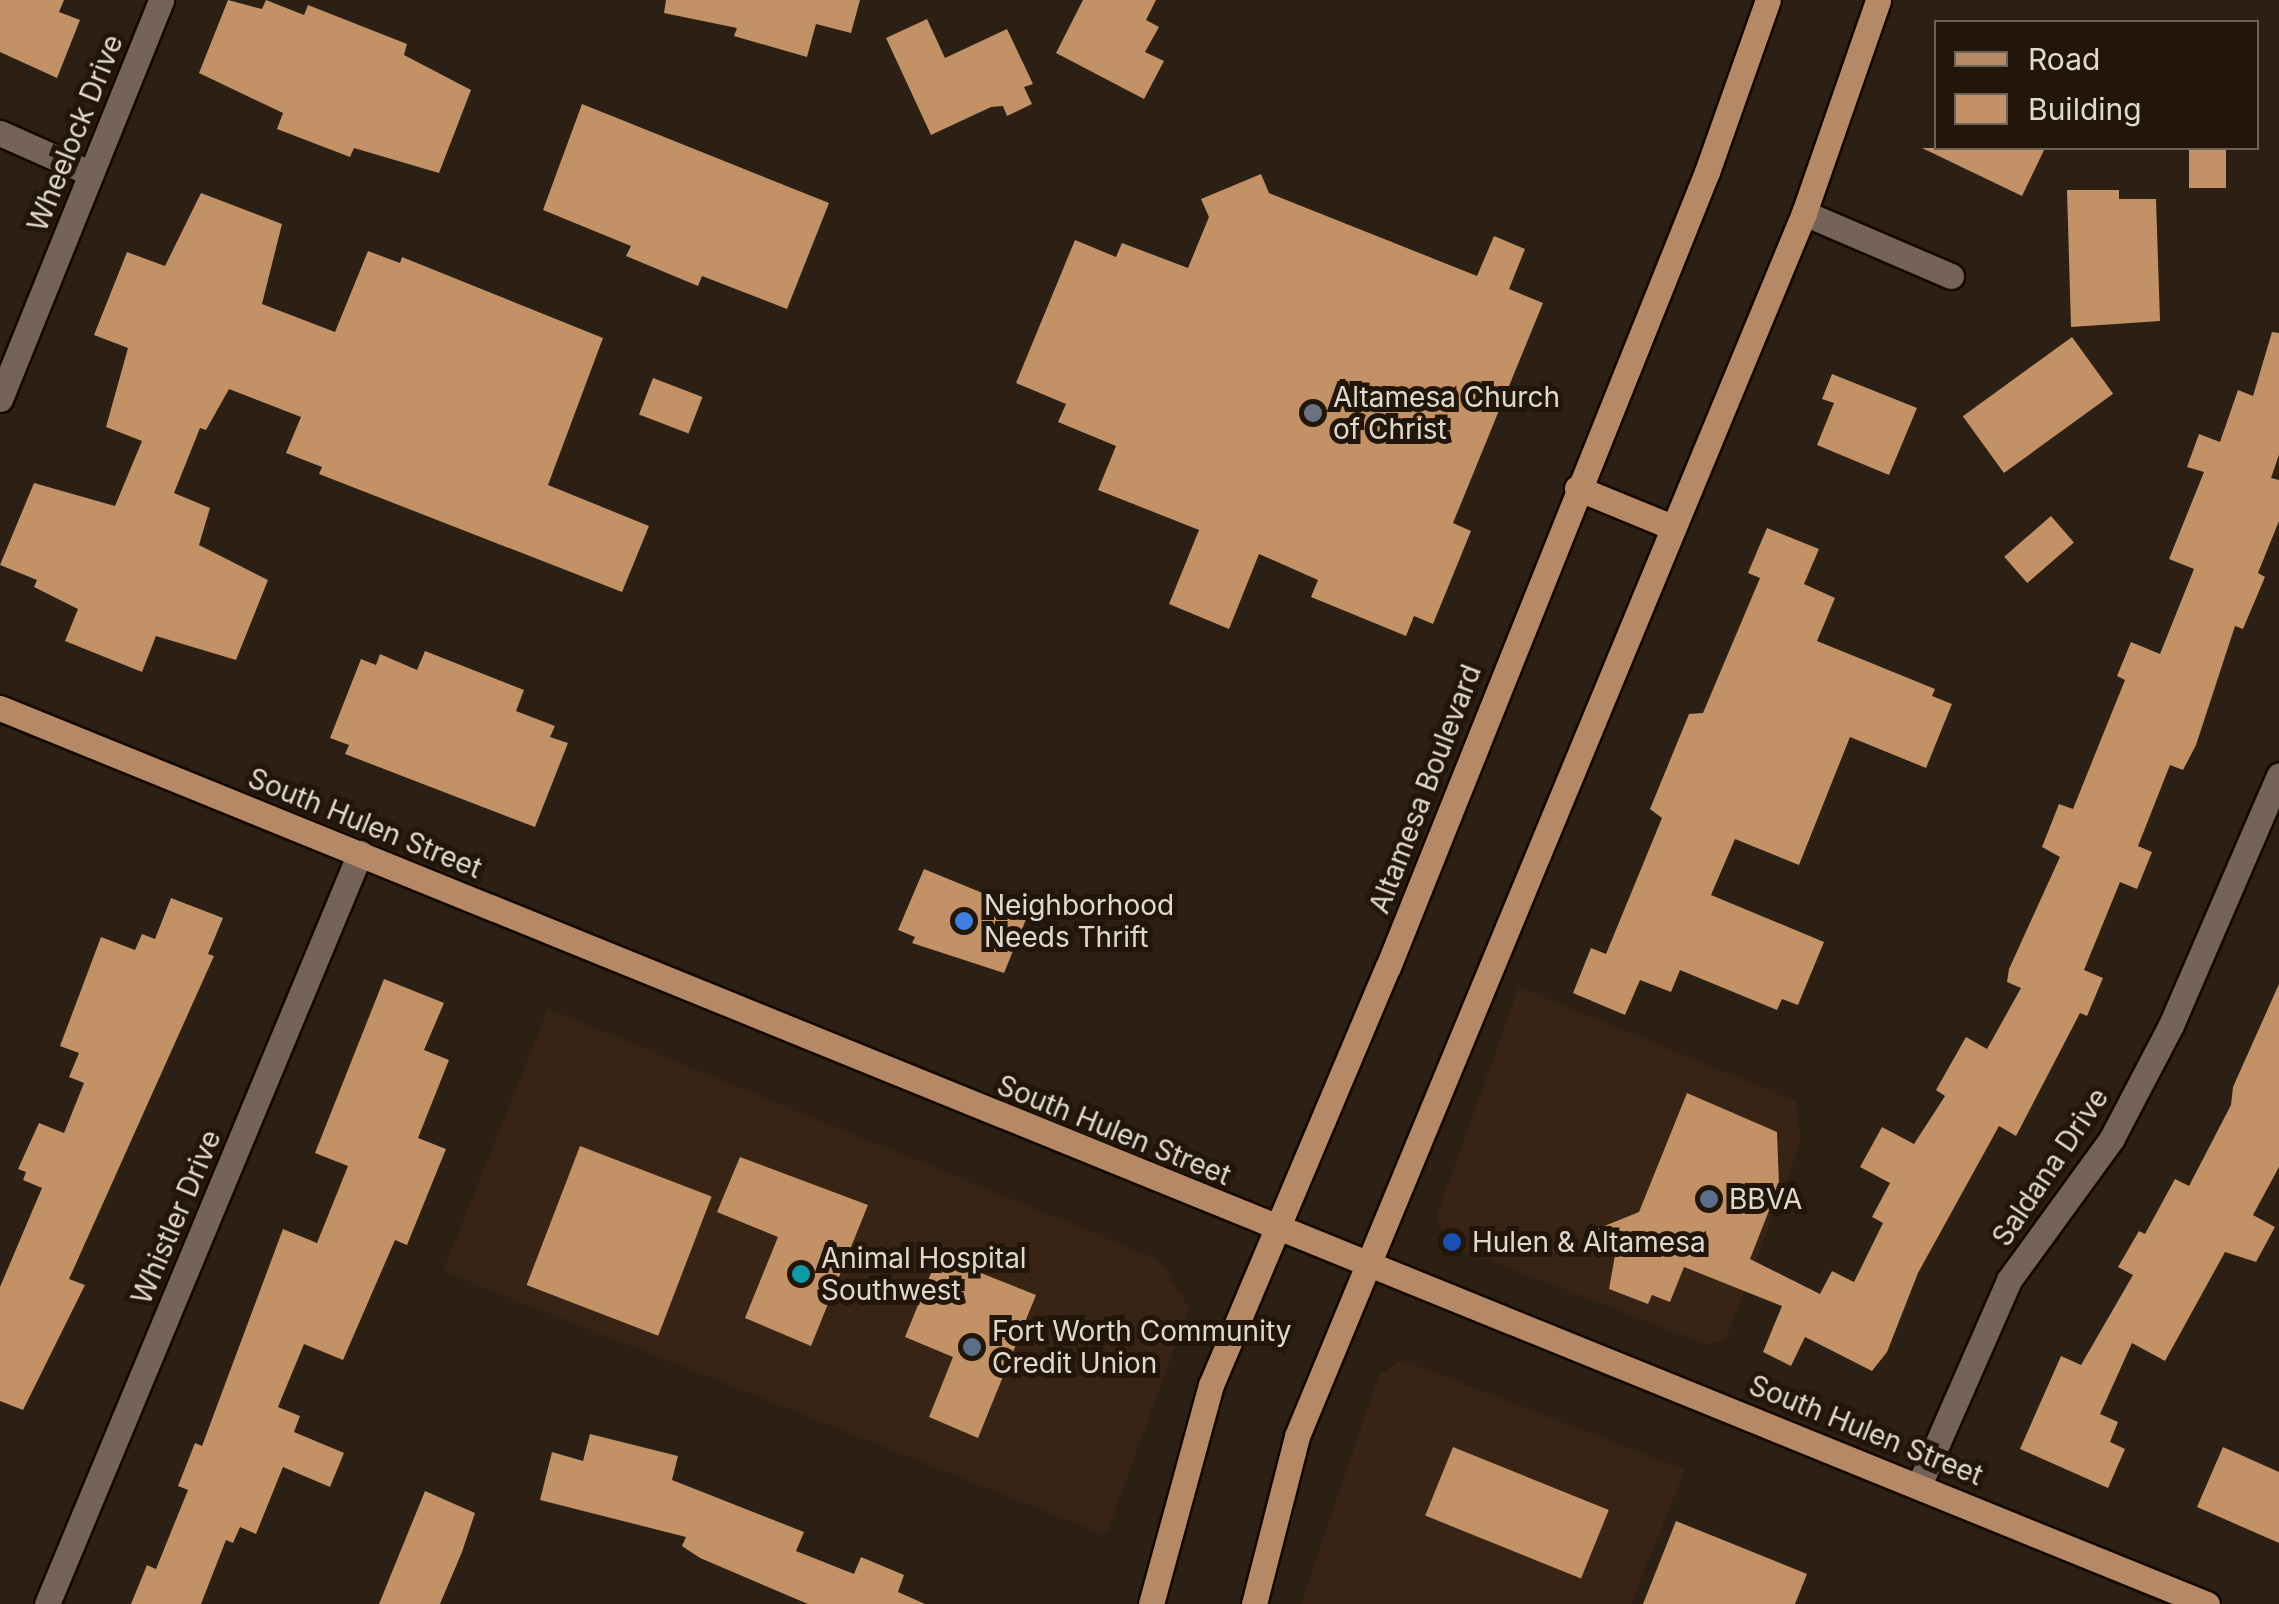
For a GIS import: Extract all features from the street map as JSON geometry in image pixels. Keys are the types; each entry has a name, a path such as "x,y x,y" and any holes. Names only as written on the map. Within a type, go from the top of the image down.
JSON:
{"main road":[{"name":"Altamesa Boulevard","path":"1151,1604 1211,1384 1706,172 1768,0"},
{"path":"1254,1604 1297,1436 1804,213 1878,0"},
{"path":"1577,488 1672,527"},
{"name":"South Hulen Street","path":"0,708 1277,1229 1920,1483 2207,1604"}],"street":[{"name":"Wheelock Drive","path":"0,400 161,0"},
{"path":"0,133 90,173"},
{"path":"1804,213 1951,276"},
{"name":"Saldana Drive","path":"1920,1483 2009,1280 2112,1138 2171,1025 2279,776"},
{"name":"Whistler Drive","path":"48,1604 360,852"}],"shaded area":[{"path":"1519,987 1796,1102 1801,1142 1726,1339 1709,1345 1448,1244 1436,1218"},
{"path":"548,1009 1159,1260 1189,1308 1106,1535 443,1271"},
{"path":"1402,1360 1685,1470 1631,1604 1301,1604 1379,1375"}],"building":[{"path":"0,0 64,0 59,12 80,20 57,78 0,52"},
{"path":"228,0 262,9 266,0 304,15 308,5 407,44 404,55 471,90 439,173 354,148 350,157 277,129 283,113 199,73"},
{"path":"666,0 860,0 851,33 816,24 807,57 734,36 737,28 664,13"},
{"path":"1083,0 1156,0 1146,20 1159,27 1145,52 1164,61 1144,99 1056,53"},
{"path":"927,19 945,58 1007,29 1033,84 1024,87 1032,104 1007,116 1003,106 991,107 931,135 886,38"},
{"path":"582,104 829,203 787,309 702,276 698,286 626,256 631,246 543,210"},
{"path":"1922,148 2044,150 2022,196"},
{"path":"2189,150 2226,150 2226,188 2189,188"},
{"name":"Altamesa Church of Christ","path":"1261,174 1269,193 1477,276 1494,236 1525,249 1509,289 1543,303 1453,523 1471,531 1433,624 1414,616 1406,636 1311,597 1318,580 1259,554 1229,629 1169,604 1199,530 1098,490 1116,446 1058,422 1066,404 1016,383 1075,240 1116,257 1122,243 1188,268 1209,217 1201,199"},
{"path":"2067,190 2119,190 2119,199 2156,199 2160,321 2071,327"},
{"path":"201,193 282,224 262,304 335,332 368,251 400,263 402,257 603,338 548,485 649,526 622,592 319,474 322,467 286,453 301,417 229,389 206,430 200,428 174,493 210,508 199,545 268,580 236,660 156,636 142,672 65,641 78,609 34,587 37,580 0,565 34,483 115,506 142,441 106,427 128,348 94,335 127,252 165,266"},
{"path":"2272,332 2279,333 2279,455 2271,478 2279,480 2279,521 2258,573 2265,577 2243,629 2235,626 2196,745 2183,770 2170,765 2138,846 2152,852 2137,889 2120,882 2084,970 2103,978 2087,1016 2080,1013 2016,1136 1999,1126 1918,1273 1887,1352 1872,1371 1805,1337 1791,1366 1763,1352 1782,1306 1684,1267 1670,1302 1652,1295 1648,1304 1609,1289 1618,1239 1597,1229 1639,1212 1687,1093 1777,1132 1779,1185 1750,1259 1820,1294 1832,1271 1854,1282 1883,1223 1872,1217 1890,1183 1860,1167 1882,1127 1914,1144 1945,1096 1936,1090 1966,1037 1987,1049 2021,988 2007,982 2009,969 2060,857 2042,847 2059,804 2073,809 2125,680 2117,676 2131,642 2160,654 2194,569 2169,559 2204,472 2187,467 2199,434 2220,442 2238,390 2253,396"},
{"path":"2072,337 2113,394 2004,473 1963,416"},
{"path":"1832,374 1917,408 1889,475 1817,445 1834,403 1822,399"},
{"path":"653,378 702,397 689,433 639,414"},
{"path":"2051,516 2074,542 2027,583 2004,557"},
{"path":"1767,528 1819,549 1804,584 1835,598 1817,641 1935,689 1932,696 1952,704 1926,768 1850,737 1799,865 1735,839 1711,895 1824,942 1798,1005 1782,999 1777,1010 1680,970 1671,992 1640,980 1625,1015 1573,993 1591,948 1606,954 1662,818 1650,809 1689,714 1703,713 1760,578 1748,573"},
{"path":"425,651 524,690 516,711 555,726 550,737 568,743 535,827 345,754 349,745 330,738 361,659 376,665 380,654 417,670"},
{"name":"Neighborhood Needs Thrift","path":"924,869 1029,912 1004,973 912,943 915,937 898,930"},
{"path":"171,898 223,918 208,954 214,956 69,1279 85,1285 23,1410 0,1401 0,1287 42,1188 23,1180 26,1172 18,1169 39,1123 64,1133 84,1083 69,1077 79,1053 60,1046 101,937 135,950 142,934 155,939"},
{"path":"384,979 444,1003 424,1050 449,1060 418,1138 446,1149 407,1245 395,1240 343,1360 304,1344 278,1407 300,1416 294,1432 344,1453 330,1487 283,1467 256,1534 240,1527 233,1543 226,1540 201,1604 131,1604 147,1565 156,1569 188,1490 178,1486 195,1443 202,1446 283,1229 317,1243 348,1166 315,1153"},
{"path":"2279,984 2279,1167 2253,1215 2275,1227 2256,1262 2225,1252 2165,1361 2132,1343 2100,1414 2118,1422 2110,1442 2125,1449 2108,1488 2020,1449 2061,1356 2081,1365 2133,1275 2118,1267 2139,1231 2145,1234 2175,1179 2189,1186 2231,1105 2233,1087"},
{"path":"580,1146 712,1197 658,1336 527,1285"},
{"name":"Animal Hospital Southwest","path":"740,1157 868,1205 811,1346 745,1318 778,1237 717,1212"},
{"name":"Fort Worth Community Credit Union","path":"938,1256 1036,1295 978,1438 929,1417 953,1357 905,1337"},
{"path":"590,1434 678,1456 672,1480 804,1532 796,1551 854,1574 861,1557 904,1575 898,1592 925,1604 808,1604 700,1558 682,1546 686,1537 540,1500 552,1452 583,1461"},
{"path":"1453,1447 1609,1510 1581,1579 1425,1516"},
{"path":"2223,1447 2279,1472 2279,1543 2197,1507"},
{"path":"425,1491 475,1513 462,1552 440,1604 379,1604"},
{"path":"1676,1521 1807,1574 1795,1604 1643,1604"}],"place":[{"name":"Altamesa Church of Christ","path":"1313,413"},
{"name":"Neighborhood Needs Thrift","path":"964,921"},
{"name":"BBVA","path":"1709,1199"},
{"name":"Hulen & Altamesa","path":"1452,1242"},
{"name":"Animal Hospital Southwest","path":"801,1274"},
{"name":"Fort Worth Community Credit Union","path":"972,1347"}]}
